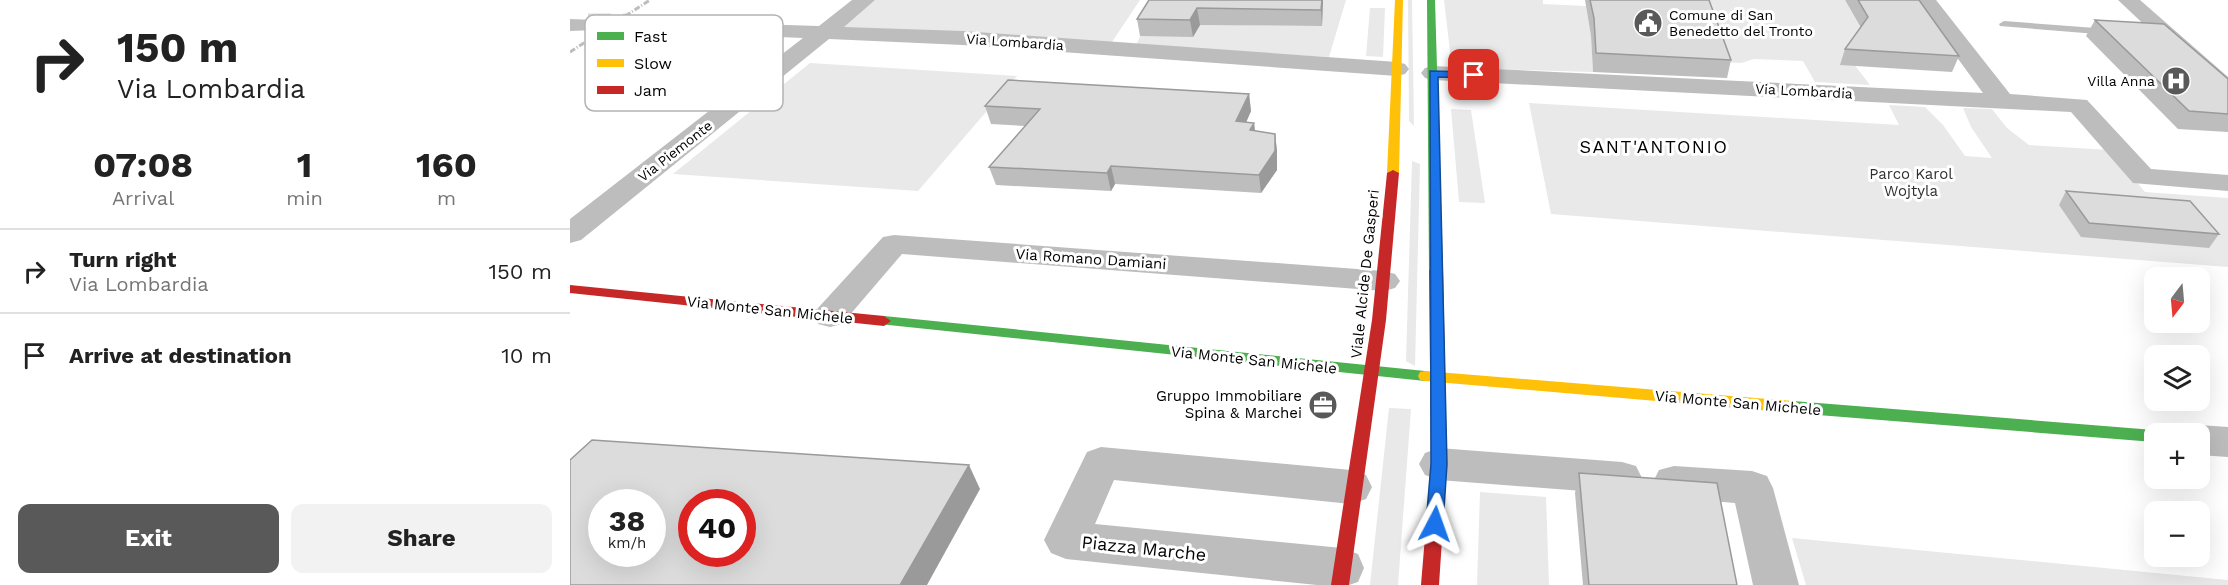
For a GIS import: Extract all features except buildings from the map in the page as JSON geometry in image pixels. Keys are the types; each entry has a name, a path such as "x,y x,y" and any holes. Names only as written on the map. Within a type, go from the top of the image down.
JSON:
{"street":[{"name":"Via Piemonte","path":"783,65 865,0"},
{"name":"Viale Alcide De Gasperi","path":"1341,576 1351,487 1384,281 1398,69 1399,0"},
{"path":"1430,585 1439,464 1431,0"},
{"path":"1925,0 2002,101"},
{"path":"2128,0 2228,90"},
{"name":"Via Lombardia","path":"783,30 963,38 1398,69"},
{"name":"Via Lombardia","path":"1433,73 2078,105 2143,177 2228,183"},
{"name":"Via Piemonte","path":"570,234 725,111"},
{"name":"Via Romano Damiani","path":"830,316 894,244 1384,281"},
{"name":"Via Monte San Michele","path":"570,289 1371,372 2144,435"},
{"path":"2210,441 2228,442"},
{"name":"Piazza Marche","path":"1341,576 1066,540 1101,464 1351,487"},
{"path":"1439,464 1752,488 1776,585"}],"lane":[{"path":"2004,24 2121,33"},
{"path":"2144,34 2167,36"}],"green space":[{"path":"875,0 1140,0 1108,48 839,29"},
{"path":"1278,0 1346,0 1329,57 1136,46 1140,36 1210,6 1237,25 1322,26"},
{"path":"1408,0 1412,0 1414,126 1409,121"},
{"path":"1444,0 1543,0 1543,4 1586,6 1591,36 1593,72 1452,68"},
{"path":"1699,0 1845,0 1869,43 1847,55 1870,85 1815,82 1803,61 1754,59 1741,63 1721,62"},
{"path":"1370,8 1385,8 1383,57 1366,56"},
{"path":"810,63 1017,76 918,191 673,174 751,111 783,111 783,85"},
{"name":"Parco Karol Wojtyla","path":"1529,103 1899,125 1889,105 1925,107 1943,125 1965,156 1992,158 1971,127 1963,108 1992,109 2007,128 2029,145 2110,150 2145,192 2228,198 2228,267 1551,214"},
{"path":"1451,109 1471,110 1485,203 1459,202"},
{"path":"1412,161 1420,164 1415,366 1406,361"},
{"path":"1389,408 1411,409 1398,585 1370,585"},
{"path":"1480,492 1546,497 1549,585 1477,585"},
{"path":"1792,538 2228,580 2228,585 1806,585"}],"railway":[{"path":"627,15 650,0"},
{"path":"570,52 585,42"}],"traffic: fast":[{"path":"1431,0 1436,270"},
{"path":"884,321 1425,376"},
{"path":"1793,407 2144,435"}],"traffic: slow":[{"path":"1393,173 1399,0"},
{"path":"1425,376 1793,407"}],"traffic: jam":[{"path":"1340,585 1379,320 1393,173"},
{"path":"1430,585 1439,464 1436,270"},
{"path":"570,289 884,321"}],"place":[{"name":"Comune di San Benedetto del Tronto","path":"1648,23"},
{"name":"Villa Anna","path":"2176,81"},
{"name":"Gruppo Immobiliare Spina & Marchei","path":"1323,405"}],"district":[{"name":"SANT'ANTONIO","path":"1654,146"}],"route":[{"path":"1435,524 1439,464 1433,73 1474,75"}]}
